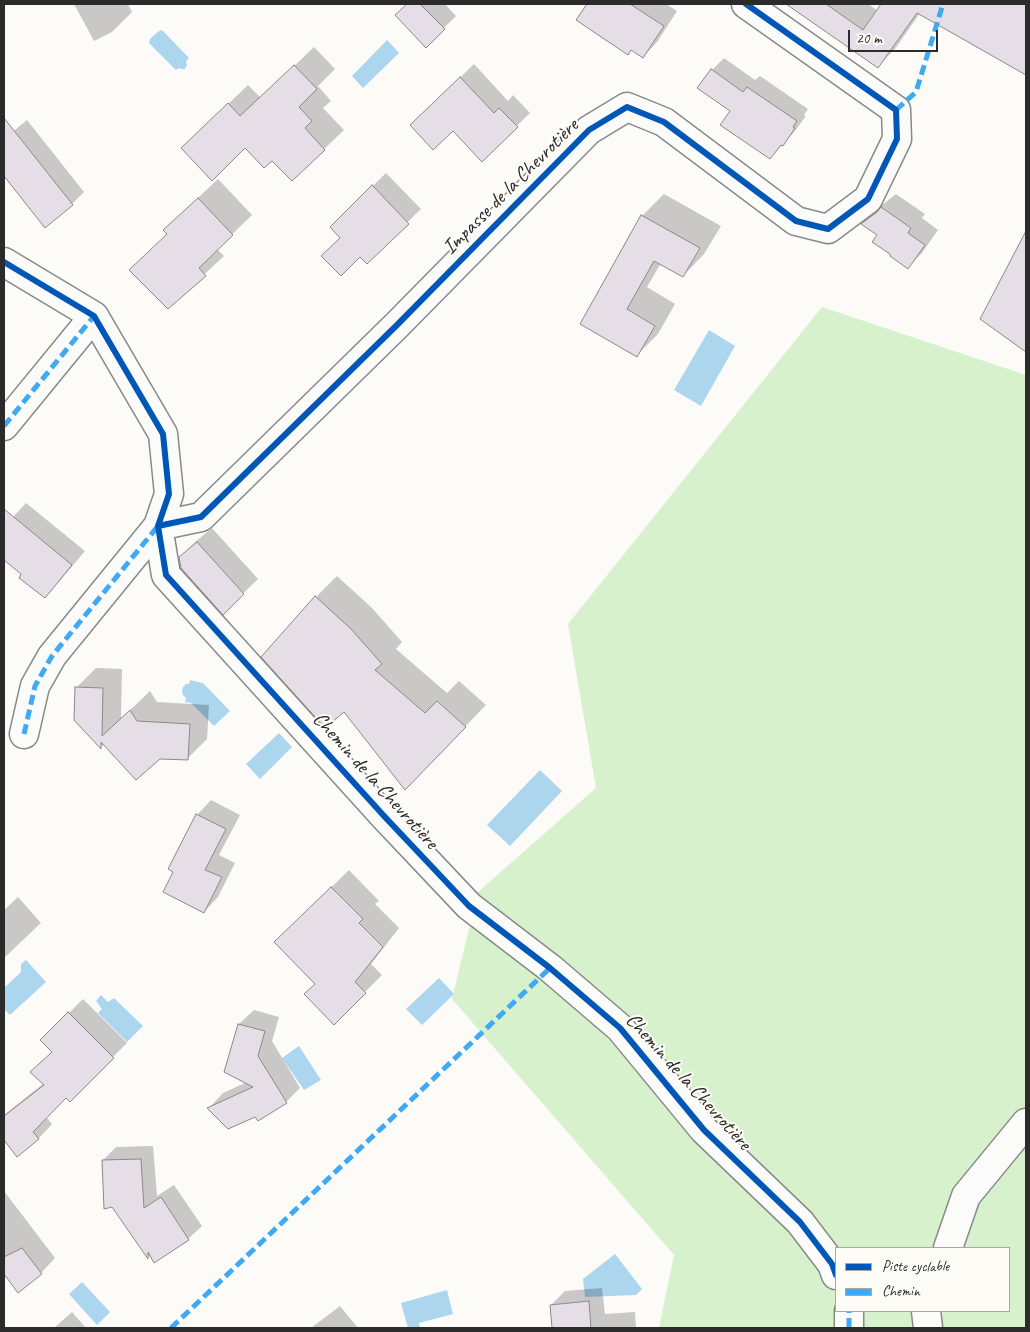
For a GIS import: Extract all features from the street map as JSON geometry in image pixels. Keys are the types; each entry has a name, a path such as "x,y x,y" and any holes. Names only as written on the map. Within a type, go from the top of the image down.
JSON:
{"street":[{"name":"Impasse de la Chevrotière","path":"158,526 200,517 397,325 589,130 627,107 664,122 796,221 828,229 868,199 897,139 896,110 746,4"},
{"name":"Chemin de la Chevrotière","path":"4,262 94,316 163,434 169,494 158,526 166,575 384,816 469,906 550,968 620,1028 704,1130 800,1222 832,1264 835,1272"},
{"path":"4,426 94,316"},
{"path":"24,734 35,686 52,656 158,526"},
{"path":"948,1247 966,1196 1026,1123"},
{"path":"849,1312 849,1328"},
{"path":"926,1312 928,1328"}],"green space":[{"path":"822,307 1026,375 1026,1328 659,1328 674,1255 452,999 478,892 596,788 568,624"}],"water":[{"path":"162,30 189,58 186,61 185,69 179,68 176,70 149,43 150,39"},
{"path":"387,40 399,53 363,88 352,76"},
{"path":"709,330 735,346 701,406 674,390"},
{"path":"190,680 203,683 230,711 214,726 191,703 185,702 186,698 182,691 186,684 189,684"},
{"path":"279,733 292,747 260,779 246,764"},
{"path":"540,770 562,791 510,846 487,825"},
{"path":"26,960 46,982 10,1015 4,1009 4,988 21,972 21,964"},
{"path":"439,978 454,994 422,1025 406,1009"},
{"path":"101,995 108,1002 114,998 143,1026 127,1042 98,1013 102,1009 96,1001"},
{"path":"299,1046 321,1080 304,1090 282,1058"},
{"path":"615,1254 642,1289 636,1295 585,1297 583,1279"},
{"path":"82,1282 110,1312 97,1325 69,1294"},
{"path":"447,1290 453,1314 419,1323 420,1328 408,1328 401,1303"}],"building":[{"path":"407,4 420,4 445,29 426,48 395,15"},
{"path":"587,4 630,4 664,26 643,58 631,50 628,55 576,20"},
{"path":"786,4 826,4 863,30 881,4 1026,4 1026,75 917,13 878,68"},
{"path":"294,65 317,89 299,107 312,121 305,128 325,150 292,181 272,161 264,168 245,148 212,181 181,148 228,103 240,116"},
{"path":"711,69 743,92 747,87 797,121 793,127 795,128 783,146 781,145 770,159 720,125 730,111 697,88"},
{"path":"460,77 494,113 499,108 518,127 482,162 453,131 433,150 410,125"},
{"path":"4,118 73,205 45,228 4,176"},
{"path":"372,185 409,224 367,264 360,257 341,276 321,256 340,238 330,227"},
{"path":"198,198 233,235 199,268 206,276 168,309 129,270 167,234 163,230"},
{"path":"881,207 911,228 908,233 925,245 908,269 872,242 877,235 861,224"},
{"path":"641,215 700,248 683,277 654,261 627,309 655,326 637,357 580,324"},
{"path":"1026,231 1026,352 980,319"},
{"path":"4,509 72,565 45,598 19,578 21,574 4,560"},
{"path":"197,542 244,594 223,615 181,568 179,557"},
{"path":"315,596 351,629 382,664 375,670 425,713 437,701 466,727 405,790 344,712 325,728 261,657"},
{"path":"75,687 103,688 102,736 130,710 137,721 190,724 188,760 160,759 136,780 101,742 101,749 74,720"},
{"path":"196,814 226,829 205,870 222,877 204,913 163,892 173,872 168,869"},
{"path":"331,887 363,919 359,923 383,947 355,982 366,993 334,1025 304,994 315,984 274,942"},
{"path":"68,1012 114,1058 70,1102 66,1098 33,1132 39,1139 17,1157 4,1140 4,1116 44,1085 30,1072 52,1052 40,1040"},
{"path":"238,1024 265,1031 258,1056 287,1103 258,1121 255,1117 228,1129 207,1108 253,1087 224,1072"},
{"path":"141,1159 144,1208 161,1197 189,1240 154,1263 148,1252 148,1259 112,1207 104,1209 102,1160"},
{"path":"22,1248 42,1274 18,1293 4,1274 4,1257"},
{"path":"589,1301 591,1328 552,1328 550,1305"}],"marked path":[{"path":"896,110 916,92 943,4"},
{"path":"4,426 94,316"},
{"path":"24,734 35,686 52,656 158,526"},
{"path":"171,1328 550,968"},
{"path":"849,1312 849,1328"}],"cycle path":[{"path":"158,526 201,517 397,325 589,130 627,107 664,122 796,221 828,229 868,199 897,139 896,110 746,4"},
{"path":"4,262 94,316 163,434 169,494 158,526 166,575 384,816 469,906 550,968 620,1028 704,1130 800,1222 832,1264 835,1272"}]}
